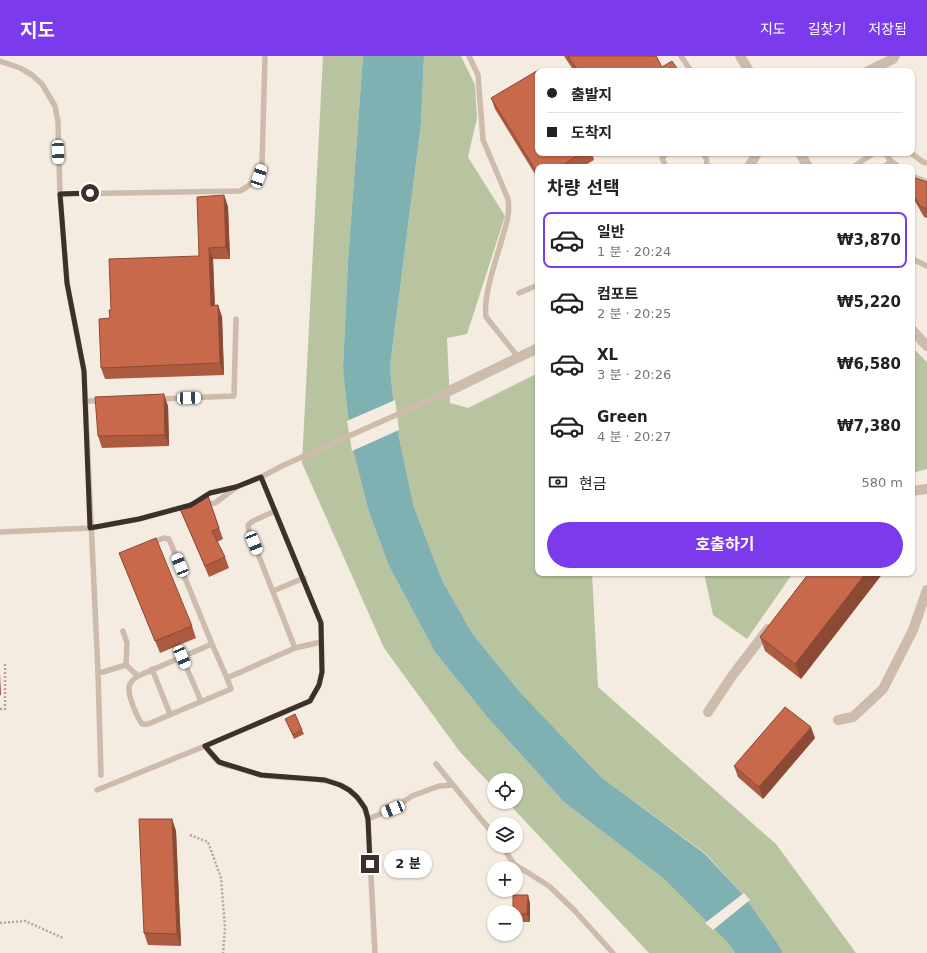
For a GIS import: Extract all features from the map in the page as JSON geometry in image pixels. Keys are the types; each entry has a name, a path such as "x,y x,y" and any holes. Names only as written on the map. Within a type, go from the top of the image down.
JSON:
{"street":[{"path":"740,56 746,68"},
{"path":"877,68 893,59 895,56"},
{"path":"915,333 927,346"},
{"path":"443,394 535,350"},
{"path":"915,491 927,489"},
{"path":"838,720 853,717 883,689 913,630 927,590"},
{"path":"708,712 732,676 774,621"}],"lane":[{"path":"60,194 240,191 253,184 259,176 262,165 265,56"},
{"path":"469,56 478,75 483,140 508,199 509,207 508,220 488,291 485,309 486,317 518,358"},
{"path":"681,56 689,68"},
{"path":"0,61 20,68 32,75 42,84 55,106 58,122 60,194 67,283 84,371 90,528 98,672 101,775"},
{"path":"915,155 923,162 927,163"},
{"path":"858,164 870,156"},
{"path":"887,156 895,164"},
{"path":"888,164 891,161"},
{"path":"915,177 927,182"},
{"path":"915,260 927,266"},
{"path":"519,293 535,286"},
{"path":"156,399 234,396 236,319"},
{"path":"191,505 210,493 236,487 261,477 284,465 443,394"},
{"path":"85,401 108,400"},
{"path":"97,790 310,701 319,685 322,672 321,623 304,578 261,477"},
{"path":"0,532 90,528 139,519 191,505 215,503 236,487"},
{"path":"275,511 248,524 249,531 295,648"},
{"path":"142,546 164,538 169,539 227,678 230,689 148,724 142,724 131,699 129,688 132,681 138,676 152,669 212,644"},
{"path":"272,591 304,578"},
{"path":"123,631 127,643 126,665"},
{"path":"227,678 295,648 321,642"},
{"path":"182,657 201,701"},
{"path":"98,672 103,672 126,665"},
{"path":"126,665 138,676"},
{"path":"152,669 170,714"},
{"path":"205,746 219,762 261,775 318,779 340,785 357,797 365,808 368,819 375,953"},
{"path":"436,764 487,827"},
{"path":"368,819 393,809 412,796 439,786 453,785"},
{"path":"507,853 514,864 549,886 560,896 613,953"}],"path":[{"path":"0,709 5,709 4,664"},
{"path":"190,835 208,842 221,878 225,928 223,953"},
{"path":"0,923 25,921 63,938"}],"green space":[{"path":"323,56 363,56 348,261 343,368 369,512 389,566 435,652 488,718 564,802 663,878 728,943 735,953 649,953 523,819 523,817 521,817 514,809 523,809 523,773 487,773 487,781 460,752 384,648 302,463"},
{"path":"424,56 461,56 475,85 477,118 468,157 505,216 467,334 447,338 450,403 468,408 535,374 535,576 592,576 598,687 776,844 856,953 783,953 745,897 706,854 601,777 519,691 472,633 442,580 414,507 395,419 390,367 421,124"},
{"path":"915,350 927,362 927,469 915,472"},
{"path":"705,576 791,576 747,639 713,615"}],"water":[{"path":"363,56 424,56 421,124 390,367 395,419 414,507 442,580 472,633 519,691 601,777 705,854 745,897 783,953 735,953 728,943 663,878 564,802 488,718 435,652 389,566 369,512 351,441 343,368 348,261"}],"pier":[{"path":"395,400 399,430 352,451 347,421"},
{"path":"744,893 750,900 713,930 705,923"}],"building":[{"path":"568,56 656,56 662,67 672,61 677,68 576,68"},
{"path":"535,72 535,156 577,156 564,164 535,164 535,169 491,98"},
{"path":"915,178 927,182 927,209 920,206 915,197"},
{"path":"224,195 226,247 209,248 211,306 218,305 220,363 101,368 99,319 110,318 109,310 111,310 109,259 199,256 197,197"},
{"path":"164,394 165,435 98,436 95,397"},
{"path":"208,496 219,528 212,531 225,557 205,566 180,509 191,505 190,503"},
{"path":"156,538 192,626 155,641 119,553"},
{"path":"807,576 864,576 795,664 760,637"},
{"path":"785,707 811,727 759,787 734,766"},
{"path":"295,714 302,730 293,735 285,719"},
{"path":"139,819 172,819 177,934 144,933"},
{"path":"523,895 528,895 527,914 523,914 523,905 513,905 513,897 523,897"}],"route":[{"path":"90,193 60,194 67,283 84,371 90,528 139,519 191,505 210,493 236,487 261,477 304,578 321,623 322,672 319,685 310,701 205,746 219,762 261,775 325,780 349,790 357,797 365,808 368,819 370,864"}]}
